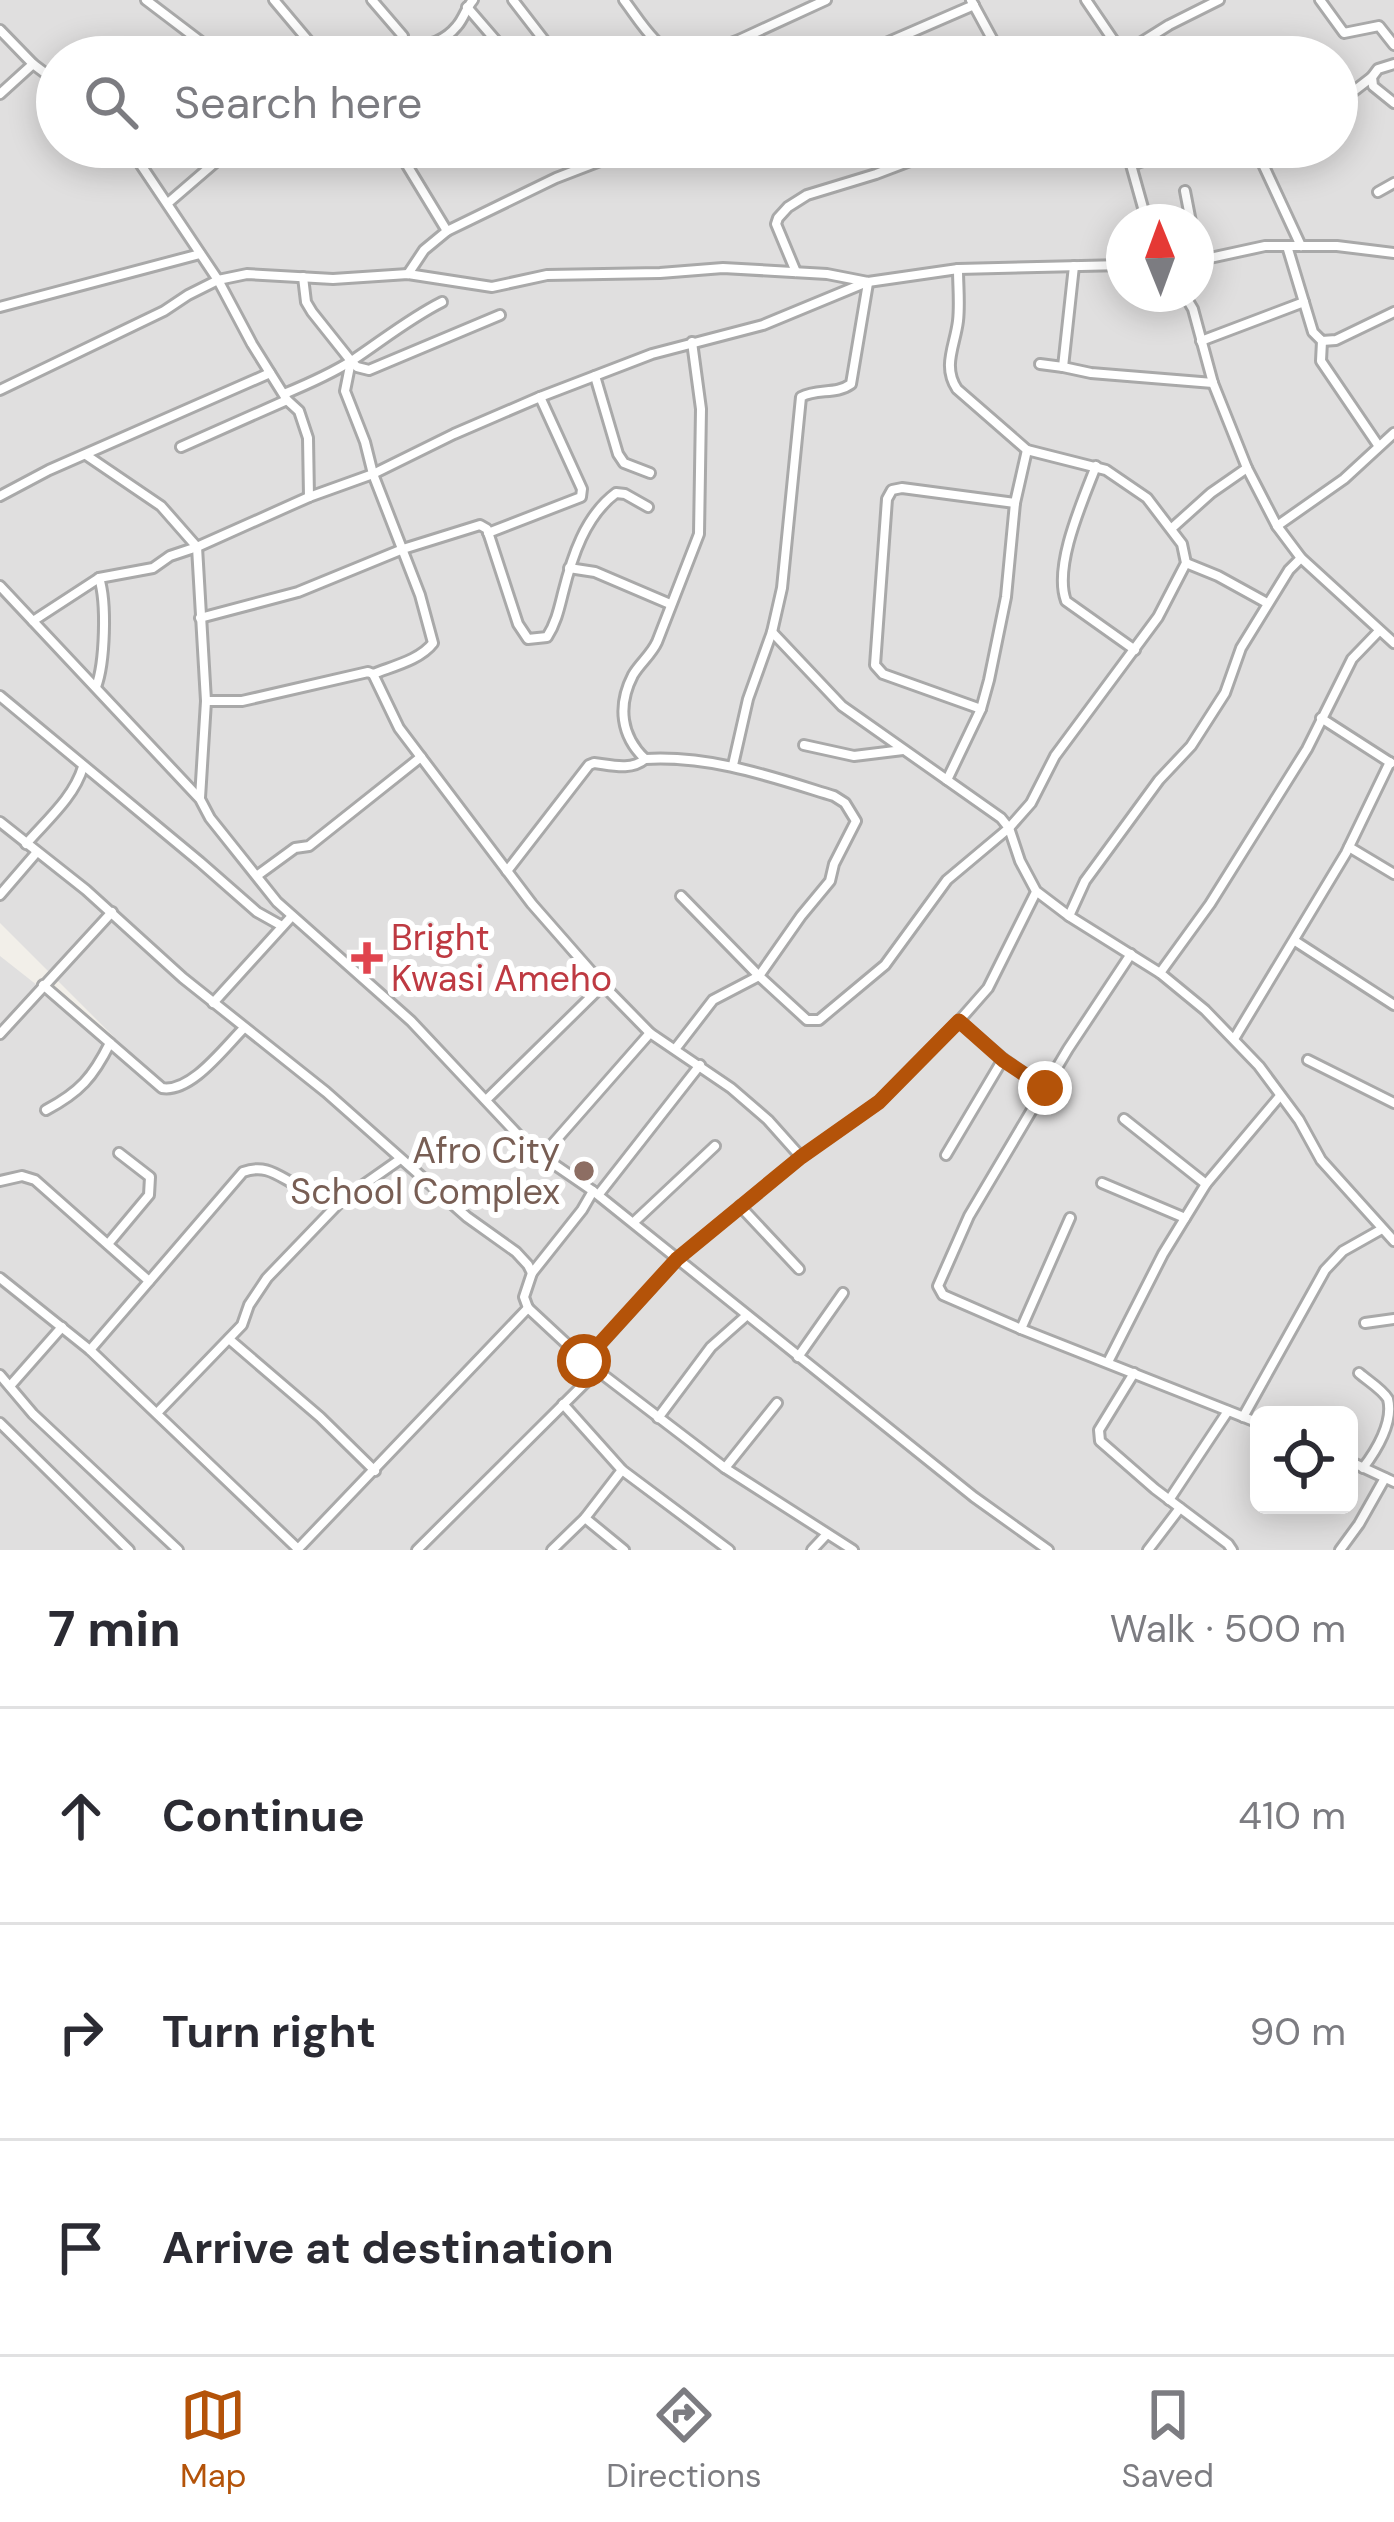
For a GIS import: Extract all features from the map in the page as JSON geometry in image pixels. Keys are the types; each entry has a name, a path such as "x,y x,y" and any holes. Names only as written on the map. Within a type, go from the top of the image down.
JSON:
{"street":[{"path":"146,0 193,36"},
{"path":"274,0 304,36"},
{"path":"372,0 404,36"},
{"path":"513,0 541,36"},
{"path":"624,0 655,36"},
{"path":"748,36 826,0"},
{"path":"1086,0 1108,36"},
{"path":"1151,36 1219,0"},
{"path":"1321,0 1344,33 1379,26 1394,45"},
{"path":"446,36 470,3 494,36"},
{"path":"900,36 973,3 991,36"},
{"path":"0,30 36,66"},
{"path":"0,94 33,64"},
{"path":"1358,88 1378,69 1394,64"},
{"path":"1372,77 1373,86 1394,103"},
{"path":"144,168 218,280 270,373 299,411 308,439 308,497"},
{"path":"168,202 208,168"},
{"path":"409,168 446,231"},
{"path":"408,274 424,250 446,231 582,168"},
{"path":"796,272 776,224 788,207 807,195 895,168"},
{"path":"1133,168 1142,204"},
{"path":"1265,168 1301,246"},
{"path":"1378,192 1394,183"},
{"path":"1185,191 1188,204"},
{"path":"1214,256 1265,246 1354,247 1394,253"},
{"path":"1287,246 1313,332 1322,341 1321,361 1378,445"},
{"path":"0,307 200,254"},
{"path":"32,621 99,578 153,568 170,556 652,353 763,325 868,282 958,269 1106,265"},
{"path":"1064,368 1074,266"},
{"path":"0,390 218,280 247,274 333,280 408,274 492,286 547,275 723,268 827,274 868,282"},
{"path":"681,896 807,1020 820,1020 885,965 947,880 1009,829 1031,803 1064,742 1158,617 1186,563 1182,544 1147,498 1096,466 1027,450 957,389 949,366 958,319 958,269"},
{"path":"303,277 306,302 351,361 369,370 500,315"},
{"path":"733,765 782,589 801,397 843,390 851,384 868,282"},
{"path":"182,447 320,379 442,302"},
{"path":"1201,341 1304,302"},
{"path":"1193,312 1213,383 1247,469 1277,526 1300,559 1394,643"},
{"path":"1322,341 1336,340 1394,312"},
{"path":"645,760 632,746 622,721 623,707 635,671 657,642 699,534 701,410 692,342"},
{"path":"206,701 242,701 373,674 422,654 433,643 345,391 351,361"},
{"path":"1040,364 1213,383"},
{"path":"0,496 270,373"},
{"path":"595,376 618,454 624,463 650,473"},
{"path":"488,533 581,496 582,489 540,397"},
{"path":"1277,526 1344,479 1394,433"},
{"path":"947,780 981,710 1006,596 1015,503 1027,450"},
{"path":"86,455 161,506 197,547 206,701 200,799"},
{"path":"1096,466 1064,565 1062,590 1066,601 1135,650"},
{"path":"1172,528 1210,493 1247,469"},
{"path":"981,710 883,674 875,665 887,499 892,490 902,488 1015,503"},
{"path":"200,618 298,592 403,549 480,525 488,533 518,624 528,638 547,637 555,626 569,568 583,535 608,499 625,494 648,507"},
{"path":"1070,916 1085,881 1159,780 1191,746 1225,693 1241,648 1300,559"},
{"path":"1186,563 1268,603"},
{"path":"569,568 595,572 670,604"},
{"path":"96,687 104,652 104,596 99,578"},
{"path":"0,586 200,799 277,902 411,1021 542,1156 634,1222 797,1357 1048,1550"},
{"path":"1160,973 1210,904 1307,749 1352,658 1379,631"},
{"path":"772,632 842,706 1001,818 1036,891 1160,973 1234,1039 1299,1120 1322,1160 1394,1241"},
{"path":"373,674 390,715 421,757 532,904 603,985 650,1034 700,1065 768,1120 801,1157"},
{"path":"0,696 256,912 282,926"},
{"path":"1234,1039 1349,847 1392,763 1322,718"},
{"path":"804,745 847,755 905,750"},
{"path":"258,875 295,848 309,845 421,757"},
{"path":"507,871 593,763 625,767 662,758 733,765 845,803 856,820 830,881 759,976 713,1000 676,1048"},
{"path":"26,844 70,794 82,767"},
{"path":"0,822 326,1092 467,1217 516,1252 532,1273"},
{"path":"1349,847 1394,874"},
{"path":"0,896 37,853"},
{"path":"584,1361 677,1259 801,1157 879,1102 959,1021 988,988 1036,891"},
{"path":"0,1034 112,912"},
{"path":"213,1003 292,916"},
{"path":"1295,941 1394,1005"},
{"path":"1131,954 969,1216 938,1286 944,1294 1021,1329 1250,1420"},
{"path":"486,1100 603,985"},
{"path":"43,986 161,1088 174,1090 187,1084 244,1028"},
{"path":"959,1021 1003,1060 1045,1088"},
{"path":"542,1156 650,1034"},
{"path":"46,1110 84,1086 110,1043"},
{"path":"946,1155 1003,1060"},
{"path":"1308,1060 1394,1103"},
{"path":"700,1065 532,1273 524,1297 528,1308 584,1361 658,1418 725,1468 853,1550"},
{"path":"1108,1362 1163,1254 1206,1184 1280,1096"},
{"path":"1124,1119 1206,1184"},
{"path":"634,1222 715,1146"},
{"path":"108,1244 152,1185 150,1177 119,1153"},
{"path":"158,1412 242,1324 267,1278 342,1200 399,1160"},
{"path":"90,1350 243,1172 256,1166 304,1189 342,1200"},
{"path":"0,1181 22,1176 35,1180 149,1281"},
{"path":"1102,1183 1185,1218"},
{"path":"740,1206 799,1269"},
{"path":"1021,1329 1070,1218"},
{"path":"1243,1417 1325,1270 1343,1251 1382,1228"},
{"path":"0,1278 158,1412 297,1550 528,1308"},
{"path":"797,1357 843,1294"},
{"path":"658,1418 710,1347 746,1316"},
{"path":"1365,1323 1394,1319"},
{"path":"10,1386 62,1327"},
{"path":"229,1339 375,1471"},
{"path":"417,1550 597,1371"},
{"path":"1134,1373 1099,1430 1100,1442 1232,1550"},
{"path":"1359,1373 1390,1401 1393,1414 1383,1443 1363,1468"},
{"path":"0,1375 33,1414 178,1550"},
{"path":"725,1468 778,1403"},
{"path":"562,1404 622,1470 728,1550"},
{"path":"1169,1499 1228,1411"},
{"path":"0,1423 129,1550"},
{"path":"1340,1550 1389,1480 1358,1466"},
{"path":"552,1550 585,1518 622,1470"},
{"path":"1148,1550 1180,1508"},
{"path":"585,1518 623,1550"},
{"path":"812,1550 827,1534"}],"shaded area":[{"path":"0,0 1394,0 1394,1550 0,1550 0,956 155,1078 0,923"}],"place":[{"name":"Bright Kwasi Ameho","path":"367,958"},
{"name":"Afro City School Complex","path":"584,1171"}],"route":[{"path":"584,1361 677,1259 801,1157 879,1102 959,1021 1003,1060 1045,1088"}]}
